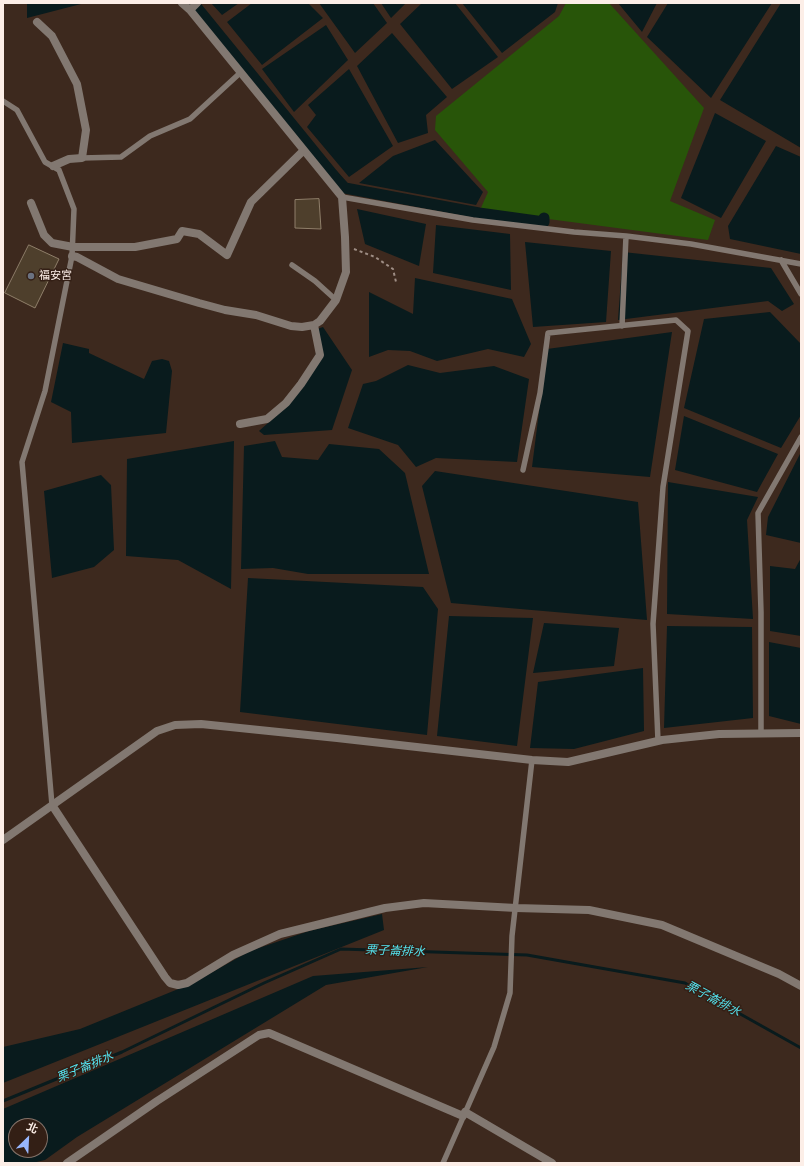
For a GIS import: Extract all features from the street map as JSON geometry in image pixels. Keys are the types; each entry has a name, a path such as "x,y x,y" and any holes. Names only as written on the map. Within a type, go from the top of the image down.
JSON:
{"street":[{"path":"72,256 77,257 118,279 199,303 225,310 256,315 291,326 302,327 314,325 320,321 336,300 346,272 346,246 342,197 240,72 194,6 182,3"},
{"path":"37,22 52,36 77,84 86,130 82,158 69,159 53,166"},
{"path":"32,203 44,235 52,243 74,247 135,247 176,239 182,231 199,234 227,254 251,202 303,150"},
{"path":"240,424 267,419 286,403 301,384 320,355 314,325"},
{"path":"3,840 157,731 175,725 201,724 532,760 568,762 658,741 719,734 801,733"},
{"path":"52,805 165,977 170,983 178,986 187,984 233,955 280,934 385,908 424,903 588,910 662,925 779,974 801,986"},
{"path":"67,1163 157,1101 259,1035 269,1033 464,1114 552,1163"}],"lane":[{"path":"82,158 121,157 150,136 190,119 240,72"},
{"path":"3,101 17,110 45,162 59,170 74,209 74,247 45,391 22,462 52,805"},
{"path":"342,197 473,220 691,244 801,264"},
{"path":"622,326 626,236"},
{"path":"781,260 801,294"},
{"path":"292,264 315,281 336,300"},
{"path":"523,470 540,393 548,333 676,320 688,331 663,487 653,624 658,741"},
{"path":"761,734 761,612 758,513 801,437"},
{"path":"443,1163 494,1047 510,993 512,936 532,760"}],"path":[{"path":"346,246 375,257 393,269 396,282"}],"green space":[{"path":"566,3 609,3 704,108 670,201 715,220 708,240 480,210 488,192 435,130 436,116 559,16"}],"shaded area":[{"path":"27,3 82,3 27,18"},
{"path":"186,3 200,3 202,5 346,182 341,190"},
{"path":"211,3 239,3 222,15"},
{"path":"252,3 308,3 323,18 262,65 227,22"},
{"path":"319,3 373,3 387,23 355,53"},
{"path":"381,3 406,3 391,18"},
{"path":"422,3 455,3 498,57 452,89 400,24"},
{"path":"462,3 558,3 555,12 502,53"},
{"path":"618,3 657,3 642,32"},
{"path":"668,3 772,3 711,98 647,37"},
{"path":"781,3 801,3 801,148 720,100"},
{"path":"326,25 348,60 294,112 262,69"},
{"path":"392,33 447,97 426,115 428,133 398,143 357,66"},
{"path":"349,69 393,146 349,177 307,127 316,115 308,105"},
{"path":"715,113 766,141 721,218 681,198"},
{"path":"435,140 483,192 476,205 359,183 393,156"},
{"path":"776,146 801,157 801,254 730,239 728,226"},
{"path":"357,209 426,224 419,266 365,244"},
{"path":"436,225 510,234 511,290 433,273"},
{"path":"525,242 611,251 606,322 533,327"},
{"path":"623,252 771,268 794,304 782,311 768,301 618,320"},
{"path":"415,278 512,299 531,344 524,357 488,349 437,361 410,351 388,350 369,357 369,292 413,314"},
{"path":"770,312 801,344 801,415 781,448 684,408 704,319"},
{"path":"323,327 352,370 332,430 264,435 259,431 291,401 310,374 315,360 317,329"},
{"path":"672,332 650,477 532,467 547,349"},
{"path":"63,343 89,349 89,353 144,379 152,361 162,359 169,361 172,371 166,433 72,443 71,412 51,402"},
{"path":"408,365 440,373 494,366 529,379 517,462 436,458 416,467 398,445 348,428 363,384 376,381"},
{"path":"684,416 778,454 757,492 675,470"},
{"path":"234,441 231,589 178,560 126,556 127,459"},
{"path":"275,441 282,457 318,460 329,444 379,449 405,473 429,574 308,574 273,568 241,569 244,446"},
{"path":"801,452 801,543 766,535 768,517"},
{"path":"435,471 638,502 647,620 451,603 422,486"},
{"path":"101,475 111,485 114,550 94,567 52,578 44,491"},
{"path":"668,482 758,497 747,520 753,619 667,614"},
{"path":"801,558 801,636 770,631 770,566 795,569"},
{"path":"248,578 423,587 438,609 427,735 240,712"},
{"path":"449,616 533,618 517,746 437,736"},
{"path":"544,623 619,628 614,666 533,673"},
{"path":"667,626 752,627 753,718 664,728"},
{"path":"769,642 801,648 801,724 769,716"},
{"path":"643,668 644,731 574,749 530,748 538,682"},
{"path":"382,914 384,930 3,1083 3,1047 80,1029 193,983 250,951 309,931"},
{"path":"428,967 326,985 77,1137 48,1158 48,1118 8,1118 8,1158 48,1158 45,1160 32,1163 3,1163 3,1109 313,976"}],"building":[{"path":"319,199 321,229 295,228 295,200"},
{"path":"29,245 59,259 35,308 5,293"}],"waterway":[{"path":"333,175 345,188 479,213 544,222 544,218"},
{"name":"栗子崙排水","path":"3,1101 122,1052 264,983 341,949 527,955 685,983 801,1048"}],"place":[{"name":"福安宮","path":"31,276"}]}
